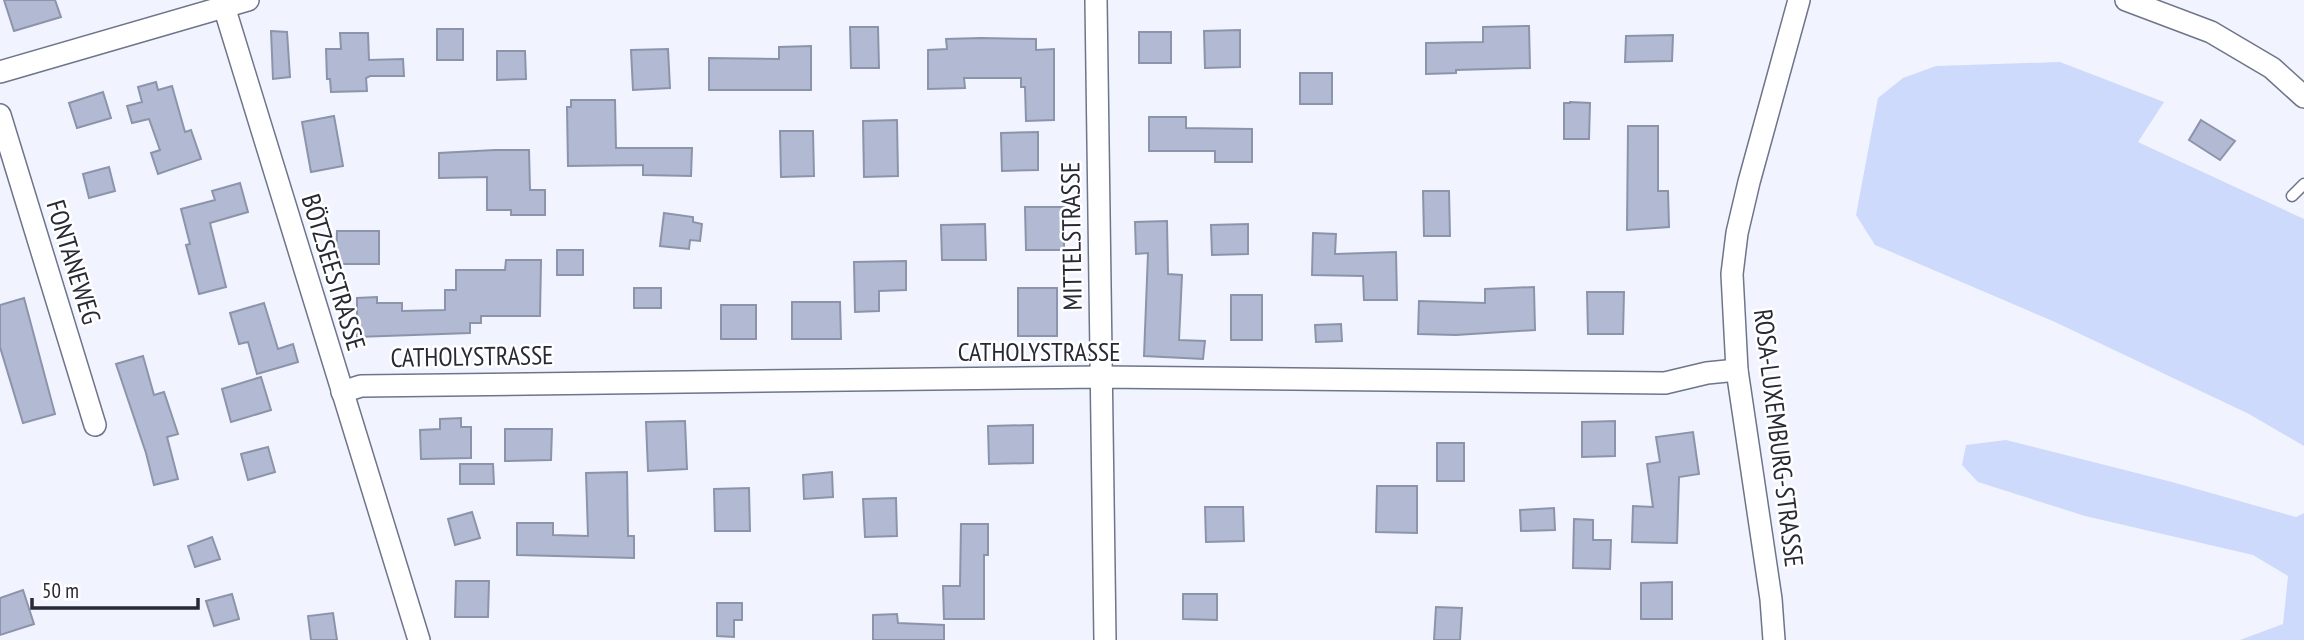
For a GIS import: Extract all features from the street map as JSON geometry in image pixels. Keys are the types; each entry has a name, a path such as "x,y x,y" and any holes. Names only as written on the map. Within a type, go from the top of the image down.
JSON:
{"street":[{"path":"0,72 223,3 248,0"},
{"name":"MITTELSTRASSE","path":"1096,0 1105,640"},
{"name":"ROSA-LUXEMBURG-STRASSE","path":"1774,640 1771,599 1737,370 1732,274 1737,233 1799,0"},
{"path":"2126,0 2211,32 2272,68 2304,97"},
{"name":"BÖTZSEESTRASSE","path":"223,3 419,640"},
{"name":"FONTANEWEG","path":"0,115 95,425"},
{"name":"CATHOLYSTRASSE","path":"342,392 361,386 1101,377 1665,383 1707,373 1737,370"}],"lane":[{"path":"2292,196 2304,184"}],"shaded area":[{"path":"2060,62 2164,102 2138,142 2304,219 2304,446 2249,414 2055,322 1875,245 1856,215 1878,98 1903,78 1936,66"},
{"path":"2006,440 2296,517 2304,513 2304,640 2240,640 2283,624 2288,576 2253,555 2085,516 1978,482 1962,465 1966,445"}],"building":[{"path":"4,0 55,0 61,17 14,31"},
{"path":"1529,26 1530,68 1456,70 1456,73 1426,74 1426,43 1483,42 1483,27"},
{"path":"850,27 878,27 879,68 851,68"},
{"path":"437,29 463,29 463,60 437,60"},
{"path":"1240,30 1240,67 1205,68 1204,31"},
{"path":"271,31 287,32 290,77 273,79"},
{"path":"1139,32 1171,32 1171,63 1139,63"},
{"path":"340,33 368,33 369,60 403,59 404,76 370,76 366,78 367,91 331,92 330,79 327,79 326,49 341,49"},
{"path":"1673,35 1672,61 1625,62 1626,36"},
{"path":"946,39 1036,39 1036,50 1054,49 1054,120 1026,121 1025,87 1021,87 1021,78 964,78 965,88 928,89 928,50 947,49"},
{"path":"811,46 811,90 709,90 709,58 779,59 779,47"},
{"path":"668,49 670,88 633,90 631,50"},
{"path":"497,51 525,51 526,79 497,80"},
{"path":"1300,73 1332,73 1332,104 1300,104"},
{"path":"156,82 158,90 172,86 185,132 191,130 201,159 158,174 151,153 160,150 149,119 132,123 127,106 142,102 138,87"},
{"path":"103,92 111,118 77,128 69,103"},
{"path":"571,100 615,100 616,148 692,148 691,176 643,175 643,165 568,166 567,107 571,107"},
{"path":"1564,103 1590,103 1589,139 1564,139"},
{"path":"334,116 343,166 311,172 302,122"},
{"path":"1149,117 1186,117 1186,128 1252,129 1252,162 1215,162 1215,151 1149,151"},
{"path":"897,120 898,176 864,177 863,121"},
{"path":"2201,120 2235,141 2220,160 2189,140"},
{"path":"1628,126 1658,126 1658,191 1668,191 1669,227 1627,230"},
{"path":"780,131 813,131 814,176 781,177"},
{"path":"1038,132 1038,170 1002,171 1001,133"},
{"path":"529,150 530,190 545,190 545,215 511,215 511,210 487,210 487,177 439,178 439,153"},
{"path":"109,167 115,191 89,198 83,174"},
{"path":"240,183 248,212 210,223 226,287 199,294 186,245 190,244 181,209 215,200 212,191"},
{"path":"1423,191 1449,191 1450,236 1424,236"},
{"path":"1025,207 1064,207 1064,250 1026,250"},
{"path":"664,213 693,217 693,222 702,224 700,241 690,240 689,249 660,246"},
{"path":"1167,221 1168,274 1182,275 1179,340 1205,341 1203,359 1144,356 1148,253 1136,254 1135,222"},
{"path":"985,224 986,260 942,260 941,225"},
{"path":"1248,224 1248,254 1212,255 1211,225"},
{"path":"337,231 379,231 379,264 336,264"},
{"path":"1313,233 1336,234 1335,254 1396,252 1397,300 1364,300 1363,276 1312,275"},
{"path":"557,250 583,250 583,275 557,275"},
{"path":"506,260 541,260 540,316 481,316 481,323 470,323 470,333 357,337 357,298 377,297 377,303 402,303 402,311 445,310 445,290 456,290 456,270 505,270"},
{"path":"906,261 906,290 879,291 879,311 855,312 854,262"},
{"path":"1534,287 1535,330 1456,335 1418,334 1419,301 1485,303 1485,289"},
{"path":"634,288 661,288 661,308 634,308"},
{"path":"1018,288 1057,288 1057,336 1018,336"},
{"path":"1587,292 1624,292 1623,334 1588,334"},
{"path":"1231,295 1262,295 1262,340 1231,340"},
{"path":"24,298 55,414 23,423 0,347 0,305"},
{"path":"792,302 840,302 841,339 792,339"},
{"path":"264,303 278,349 293,344 298,362 257,374 248,342 239,344 230,313"},
{"path":"721,305 756,305 756,339 721,339"},
{"path":"1341,324 1342,341 1316,342 1315,325"},
{"path":"143,356 154,395 164,392 178,434 167,437 178,479 154,485 116,364"},
{"path":"261,377 271,410 231,422 222,389"},
{"path":"461,418 461,427 471,427 471,458 421,459 420,430 440,429 440,419"},
{"path":"685,421 687,469 648,471 646,422"},
{"path":"1615,421 1615,456 1582,457 1582,422"},
{"path":"1033,425 1033,463 989,464 988,426"},
{"path":"505,429 552,429 551,460 505,461"},
{"path":"1693,432 1699,474 1679,477 1677,543 1632,542 1633,506 1653,507 1647,464 1660,462 1656,437"},
{"path":"1437,443 1464,443 1464,481 1437,481"},
{"path":"268,447 275,472 248,480 241,454"},
{"path":"460,464 493,464 494,484 460,484"},
{"path":"627,472 628,536 634,536 634,558 517,555 517,523 553,523 553,535 588,536 586,473"},
{"path":"832,472 833,497 804,499 803,475"},
{"path":"1377,486 1417,486 1417,533 1376,532"},
{"path":"749,488 750,531 715,531 714,489"},
{"path":"896,498 897,536 865,537 863,499"},
{"path":"1205,507 1243,507 1244,541 1206,542"},
{"path":"1554,508 1555,530 1521,531 1520,510"},
{"path":"472,512 480,538 455,545 448,519"},
{"path":"1574,519 1593,520 1593,540 1611,540 1610,569 1573,568"},
{"path":"961,524 988,524 988,555 984,555 984,619 944,619 943,586 960,586"},
{"path":"212,537 220,559 195,567 188,546"},
{"path":"456,581 489,581 488,617 455,617"},
{"path":"1672,582 1672,619 1641,619 1641,583"},
{"path":"23,590 34,624 0,635 0,598"},
{"path":"232,594 239,619 214,626 206,601"},
{"path":"1183,594 1217,594 1217,620 1183,619"},
{"path":"717,603 742,603 742,620 734,620 734,637 717,636"},
{"path":"1436,607 1462,608 1460,640 1434,640"},
{"path":"333,613 337,640 311,640 308,616"},
{"path":"897,614 898,623 944,625 944,640 873,640 873,615"}]}
